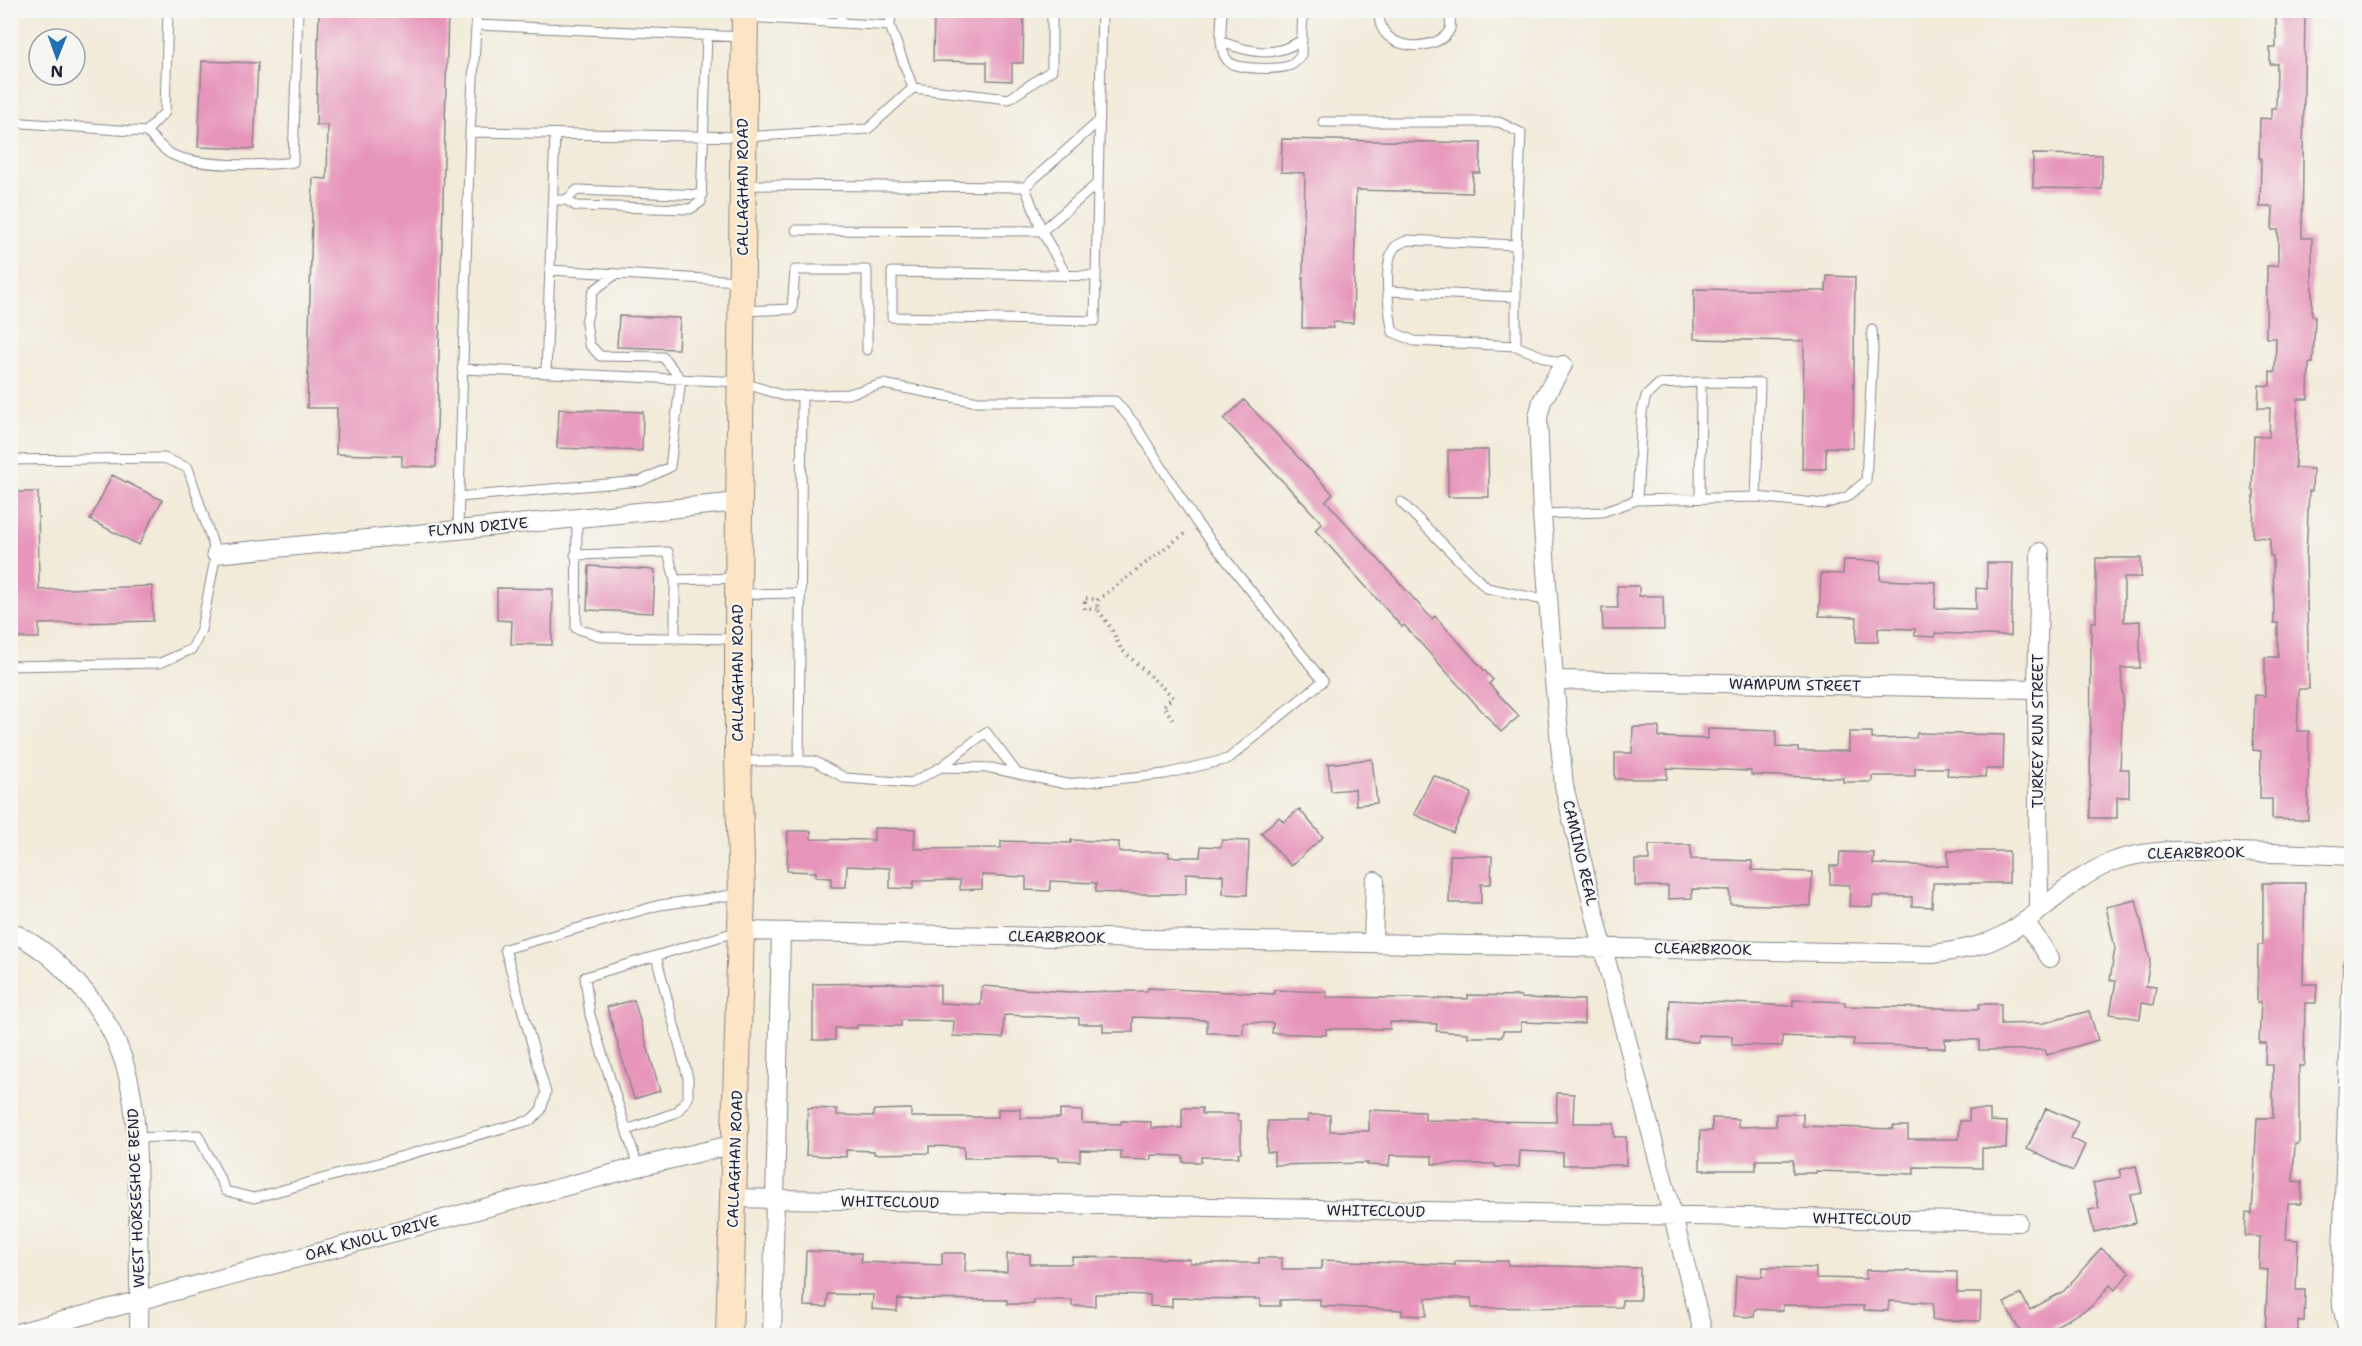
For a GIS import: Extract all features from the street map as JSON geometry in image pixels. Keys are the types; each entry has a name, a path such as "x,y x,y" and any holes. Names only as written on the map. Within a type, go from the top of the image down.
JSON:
{"main road":[{"name":"CALLAGHAN ROAD","path":"729,1335 742,894 738,761 738,586 745,22"}],"street":[{"name":"CAMINO REAL","path":"1563,365 1542,401 1538,417 1542,514 1564,786 1603,948 1675,1216 1704,1335"},
{"name":"FLYNN DRIVE","path":"216,554 458,528 577,519 739,502"},
{"name":"TURKEY RUN STREET","path":"2032,915 2040,552"},
{"name":"WAMPUM STREET","path":"1554,680 2037,689"},
{"name":"CLEARBROOK","path":"741,931 1933,954 1980,945 2007,933 2094,869 2145,853 2180,850 2352,855"},
{"path":"1373,942 1375,881"},
{"path":"2032,915 2050,958"},
{"name":"WEST HORSESHOE BEND","path":"10,931 49,953 102,1012 116,1038 130,1078 137,1138 139,1335"},
{"path":"772,1335 781,932"},
{"path":"2349,1335 2342,1306 2341,1285 2347,1231 2352,965"},
{"name":"OAK KNOLL DRIVE","path":"10,1335 638,1167 735,1144"},
{"name":"WHITECLOUD","path":"734,1198 2018,1222"}],"lane":[{"path":"146,132 165,112 168,10"},
{"path":"10,122 146,132 171,154 205,163 278,164 293,162 298,10"},
{"path":"458,528 470,132 477,10"},
{"path":"841,10 841,23"},
{"path":"891,10 890,26 913,88"},
{"path":"470,132 743,137 868,129 913,88 1009,99 1052,70 1052,10"},
{"path":"1096,276 892,272 892,317 1095,321 1102,10"},
{"path":"1222,10 1224,54 1234,65 1244,67 1280,67 1297,61 1301,55 1303,10"},
{"path":"1379,10 1378,22 1382,32 1397,44 1418,46 1442,40 1450,30 1450,10"},
{"path":"1500,10 1523,12 1530,10"},
{"path":"476,25 707,35 745,22 890,26"},
{"path":"553,200 566,200 576,206 690,209 701,202 707,35"},
{"path":"1222,42 1255,52 1269,52 1281,51 1302,40"},
{"path":"744,184 1025,186 1100,120"},
{"path":"1323,122 1499,123 1521,134 1516,245 1516,346"},
{"path":"546,372 555,134"},
{"path":"795,230 1042,231 1098,183"},
{"path":"1025,186 1042,231 1066,275"},
{"path":"566,200 578,190 702,195"},
{"path":"1516,245 1408,240 1396,246 1389,257 1387,306 1393,332 1414,341 1516,346 1563,365"},
{"path":"550,270 743,281"},
{"path":"742,311 792,309 795,270 867,270 867,350"},
{"path":"459,497 641,481 670,467 681,379 663,357 600,356 589,344 586,322 592,291 616,273"},
{"path":"1388,291 1516,297"},
{"path":"1542,514 1602,512 1637,500 1756,497 1825,504 1847,497 1866,481 1872,330"},
{"path":"462,369 741,382 784,396 848,394 883,384 973,401 1115,401 1134,423 1200,526 1323,681 1228,759 1165,774 1066,784 991,768 940,767"},
{"path":"1637,500 1642,412 1646,396 1659,384 1701,382 1760,383 1756,497"},
{"path":"1701,382 1701,498"},
{"path":"799,761 802,396"},
{"path":"10,460 164,458 188,468 216,554 201,630 192,649 160,663 10,666"},
{"path":"1401,502 1487,588 1549,601"},
{"path":"577,519 576,628 603,637 738,639"},
{"path":"575,555 668,552 675,580 675,639"},
{"path":"675,580 800,593"},
{"path":"738,761 814,761 845,778 911,783 940,767 986,732 1017,773"},
{"path":"137,1138 198,1136 226,1191 254,1198 531,1120 542,1110 546,1093 505,949 660,905 742,894"},
{"path":"638,1167 590,1015 585,977 741,931"},
{"path":"627,1130 677,1112 688,1098 688,1078 656,956"}],"path":[{"path":"1098,609 1085,609 1085,598 1098,600 1173,542 1200,526"},
{"path":"1098,600 1098,609 1121,649 1173,698 1163,706 1173,719"}],"building":[{"path":"319,10 448,10 436,467 402,466 402,456 336,454 337,408 307,408 313,178 327,179 328,125 316,125"},
{"path":"934,10 1024,10 1023,63 1012,63 1012,81 987,80 987,62 933,61"},
{"path":"2276,10 2305,10 2302,238 2312,238 2312,316 2315,316 2313,363 2309,363 2308,399 2298,399 2295,468 2313,469 2312,491 2309,491 2306,557 2309,689 2299,689 2297,731 2309,731 2308,820 2272,819 2272,799 2260,799 2261,751 2253,750 2255,695 2265,696 2265,657 2278,657 2278,623 2274,623 2273,556 2270,556 2270,538 2253,537 2254,490 2252,490 2254,436 2269,437 2270,408 2258,408 2259,385 2270,386 2270,371 2275,372 2276,338 2266,338 2267,266 2278,266 2278,230 2272,230 2273,207 2260,207 2261,158 2259,158 2260,118 2271,119 2271,108 2276,108 2277,64 2270,64 2270,48 2276,48"},
{"path":"202,61 258,63 254,149 198,147"},
{"path":"1282,139 1481,143 1480,173 1473,173 1472,193 1356,190 1353,323 1333,322 1333,328 1302,328 1305,173 1281,172"},
{"path":"2033,154 2102,155 2102,189 2033,188"},
{"path":"1827,276 1855,277 1853,448 1826,447 1826,469 1802,469 1804,341 1694,339 1694,289 1826,291"},
{"path":"619,316 680,318 678,349 617,347"},
{"path":"1244,400 1333,494 1326,501 1432,619 1435,616 1493,680 1489,684 1519,716 1501,732 1315,530 1322,523 1224,419"},
{"path":"559,409 643,412 642,451 557,448"},
{"path":"1448,450 1488,450 1489,497 1448,497"},
{"path":"112,475 162,500 139,545 90,520"},
{"path":"10,492 38,492 39,590 152,586 153,621 39,624 39,638 10,638"},
{"path":"2096,558 2141,558 2141,577 2124,577 2124,622 2140,621 2140,668 2121,668 2123,697 2120,769 2129,769 2129,797 2117,797 2117,818 2090,818 2091,622 2096,622"},
{"path":"1844,560 1881,561 1880,580 1936,582 1935,608 1976,609 1976,588 1987,589 1987,563 2013,563 2011,636 1935,633 1935,637 1915,636 1915,629 1878,628 1878,642 1856,642 1857,617 1819,616 1821,573 1843,574"},
{"path":"589,566 655,570 653,613 587,610"},
{"path":"1617,586 1639,586 1639,596 1663,596 1664,630 1603,630 1602,608 1618,608"},
{"path":"497,588 553,589 552,645 511,644 512,621 497,620"},
{"path":"1633,727 1659,727 1659,737 1708,739 1708,729 1776,731 1776,747 1798,748 1798,751 1849,751 1849,732 1872,732 1872,739 1916,738 1917,733 2004,735 2003,769 1986,769 1985,777 1947,775 1948,768 1915,768 1915,776 1872,776 1872,782 1843,782 1843,778 1751,775 1751,771 1667,768 1667,779 1615,779 1615,753 1632,753"},
{"path":"1372,759 1377,803 1356,805 1355,789 1331,791 1328,764"},
{"path":"1433,775 1472,793 1453,833 1414,814"},
{"path":"1299,809 1323,837 1291,866 1261,833 1279,817 1284,822"},
{"path":"874,828 915,829 914,849 1001,848 1001,841 1071,843 1071,840 1119,842 1119,852 1169,852 1169,857 1200,857 1201,846 1221,847 1222,840 1249,841 1247,895 1223,894 1223,875 1186,873 1186,894 1138,894 1096,892 1096,883 1050,881 1050,891 1026,890 1026,877 982,875 982,889 960,890 960,880 914,881 913,889 890,888 890,868 847,866 846,887 831,887 831,878 816,877 816,872 787,871 788,831 811,831 811,839 874,840"},
{"path":"1649,845 1691,845 1691,859 1752,861 1752,870 1812,872 1811,906 1730,904 1730,890 1692,889 1692,898 1668,899 1668,886 1635,886 1635,860 1649,860"},
{"path":"1948,851 2009,851 2009,883 1933,883 1932,907 1912,906 1912,897 1873,896 1872,907 1849,906 1850,885 1830,884 1830,866 1839,866 1840,852 1874,853 1873,864 1948,866"},
{"path":"1450,855 1492,856 1491,884 1481,884 1481,903 1449,903"},
{"path":"2263,883 2305,883 2303,984 2317,984 2316,1003 2305,1003 2304,1066 2299,1066 2299,1144 2295,1144 2293,1181 2302,1182 2301,1204 2288,1204 2286,1239 2298,1240 2296,1290 2305,1290 2304,1321 2298,1321 2298,1335 2265,1335 2268,1270 2259,1269 2260,1237 2245,1236 2246,1213 2252,1214 2257,1118 2273,1118 2273,1065 2265,1065 2266,1043 2259,1043 2261,1002 2257,1002 2258,945 2263,945"},
{"path":"2136,900 2150,959 2146,986 2156,987 2153,1005 2142,1003 2140,1019 2110,1014 2116,981 2110,980 2115,948 2106,907"},
{"path":"813,984 940,985 940,1003 981,1005 982,986 1068,992 1147,991 1148,988 1274,994 1274,990 1327,992 1327,997 1468,999 1468,995 1521,996 1521,998 1584,1000 1584,1024 1521,1022 1521,1031 1503,1031 1502,1037 1468,1037 1468,1033 1436,1031 1437,1024 1390,1022 1390,1029 1326,1029 1326,1035 1272,1033 1273,1023 1243,1022 1243,1034 1207,1033 1207,1020 1133,1017 1133,1032 1103,1032 1103,1024 1079,1024 1079,1018 1004,1015 1003,1038 953,1036 954,1021 901,1020 901,1026 857,1025 857,1028 835,1028 835,1040 813,1040"},
{"path":"634,1000 660,1091 634,1099 607,1007"},
{"path":"1670,1000 1793,1006 1793,1000 1845,1002 1845,1006 1979,1009 1979,1004 2001,1004 2001,1024 2044,1023 2089,1011 2098,1040 2047,1055 2045,1050 1979,1050 1979,1040 1945,1039 1945,1048 1853,1045 1854,1039 1782,1036 1782,1046 1732,1045 1732,1036 1698,1035 1698,1042 1668,1041"},
{"path":"1557,1093 1574,1094 1573,1123 1614,1123 1614,1137 1626,1137 1626,1165 1563,1165 1563,1153 1520,1151 1519,1167 1495,1167 1495,1164 1432,1164 1432,1156 1390,1155 1389,1166 1367,1165 1368,1163 1274,1165 1274,1152 1267,1152 1268,1121 1308,1121 1308,1115 1330,1115 1330,1131 1369,1131 1369,1110 1425,1112 1425,1120 1556,1122"},
{"path":"808,1108 837,1109 837,1115 874,1116 874,1110 911,1109 911,1117 998,1117 998,1109 1020,1109 1020,1118 1060,1118 1060,1110 1082,1111 1082,1123 1151,1122 1151,1128 1182,1128 1182,1108 1202,1108 1202,1114 1238,1114 1238,1121 1241,1121 1241,1152 1238,1153 1239,1157 1201,1157 1201,1162 1183,1162 1183,1156 1151,1155 1151,1160 1121,1159 1121,1151 1080,1150 1080,1161 1059,1160 1059,1157 964,1158 964,1147 929,1146 929,1153 874,1154 874,1151 846,1150 846,1157 806,1155"},
{"path":"2046,1108 2078,1122 2071,1138 2085,1145 2073,1171 2027,1149"},
{"path":"1969,1109 1990,1110 1990,1121 2007,1122 2006,1149 1982,1148 1982,1168 1914,1167 1914,1174 1816,1171 1816,1173 1793,1173 1793,1160 1756,1160 1756,1170 1700,1170 1700,1131 1712,1131 1712,1118 1738,1119 1738,1127 1776,1126 1776,1114 1803,1114 1803,1126 1893,1129 1893,1126 1908,1126 1908,1139 1959,1139 1960,1121 1969,1121"},
{"path":"2136,1166 2142,1193 2130,1195 2136,1223 2094,1232 2089,1210 2099,1208 2093,1183 2121,1177 2119,1170"},
{"path":"2101,1248 2130,1272 2115,1290 2110,1285 2091,1307 2052,1328 2057,1335 2022,1335 2004,1303 2021,1294 2030,1310 2064,1291"},
{"path":"806,1251 861,1253 861,1262 942,1265 942,1253 966,1253 965,1271 1007,1272 1007,1254 1030,1254 1030,1264 1072,1264 1072,1257 1190,1259 1190,1263 1259,1263 1259,1258 1282,1258 1282,1269 1321,1269 1322,1260 1455,1265 1455,1261 1508,1261 1508,1265 1640,1268 1640,1300 1622,1300 1622,1307 1472,1308 1471,1298 1426,1298 1426,1316 1402,1315 1402,1310 1320,1306 1320,1299 1280,1300 1280,1306 1260,1306 1260,1299 1172,1298 1172,1307 1150,1306 1150,1295 1118,1294 1095,1294 1095,1306 1072,1306 1072,1300 1034,1300 1034,1304 1007,1304 1007,1300 898,1299 897,1311 872,1309 873,1295 828,1294 827,1307 804,1306"},
{"path":"1763,1267 1816,1268 1816,1278 1866,1279 1866,1270 1957,1272 1957,1293 1981,1293 1980,1321 1932,1320 1933,1303 1889,1301 1888,1311 1864,1310 1864,1306 1783,1305 1783,1311 1755,1309 1754,1317 1734,1316 1736,1276 1762,1277"}]}
